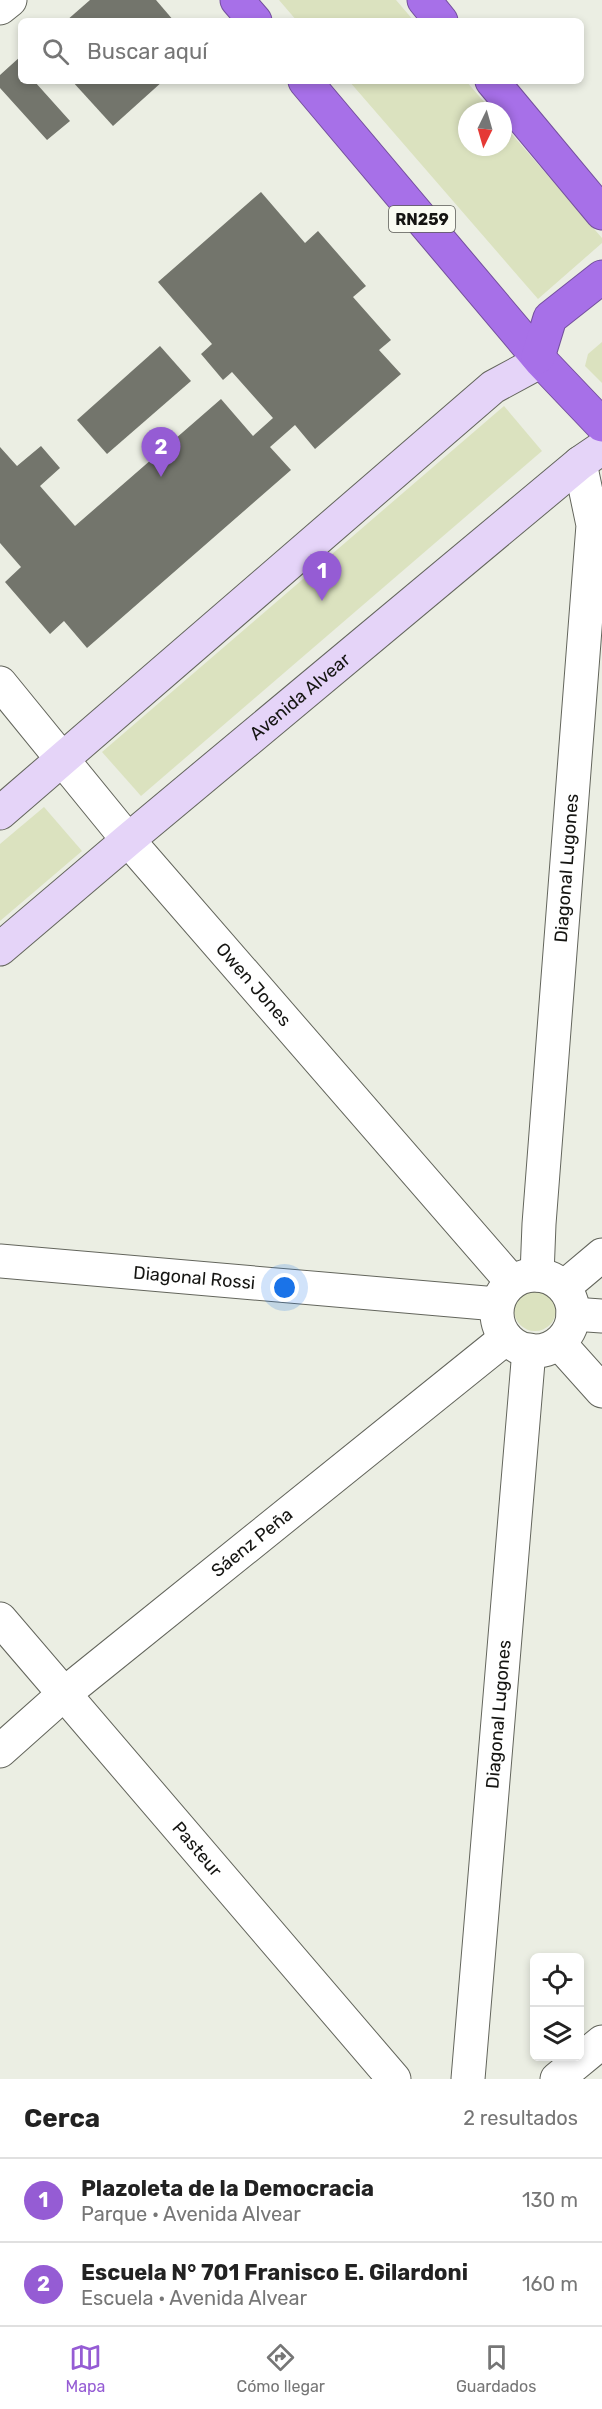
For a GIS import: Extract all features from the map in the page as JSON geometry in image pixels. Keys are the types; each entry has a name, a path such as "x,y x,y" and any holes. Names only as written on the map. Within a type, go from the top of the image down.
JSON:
{"highway":[{"path":"237,0 252,18"},
{"path":"424,0 439,18"},
{"name":"RN259","path":"308,84 540,359 602,425"},
{"path":"494,84 602,213"},
{"path":"540,359 550,318 602,277"}],"main road":[{"path":"0,813 493,387 540,359"},
{"name":"Avenida Alvear","path":"0,948 591,456"}],"street":[{"path":"0,9 10,0"},
{"name":"Diagonal Lugones","path":"548,1296 539,1224 593,525 591,456"},
{"name":"Owen Jones","path":"0,683 128,840 548,1296"},
{"path":"602,1255 548,1296 498,1323 602,1391"},
{"name":"Diagonal Rossi","path":"0,1260 548,1296"},
{"path":"531,1343 567,1334 572,1322 548,1296"},
{"name":"Diagonal Lugones","path":"468,2079 531,1343"},
{"name":"Sáenz Peña","path":"0,1751 64,1694 531,1343"},
{"name":"Pasteur","path":"0,1619 394,2079"},
{"path":"557,2079 602,2042"}],"green space":[{"path":"279,0 396,0 411,18 294,18"},
{"path":"352,84 469,84 484,102 458,102 458,156 512,156 512,134 602,238 602,243 538,299"},
{"path":"602,342 602,383 585,366 588,354"},
{"path":"504,406 542,451 141,796 102,752"},
{"path":"44,807 82,851 0,921 0,844"},
{"path":"535,1289 550,1295 556,1310 550,1325 535,1331 520,1325 514,1310 520,1295"}],"building":[{"path":"90,0 156,0 171,18 69,18"},
{"path":"18,59 18,84 37,84 70,121 47,140 0,88 0,75"},
{"path":"75,84 160,84 113,126"},
{"path":"261,192 305,243 318,231 366,286 353,297 391,340 379,350 401,374 315,449 295,425 270,447 291,470 87,648 64,621 50,634 5,582 21,567 0,543 0,447 17,466 41,446 60,468 40,486 75,526 221,399 253,436 273,418 232,372 223,380 201,354 212,344 158,282"},
{"path":"160,346 191,381 107,454 77,420"}],"place":[{"name":"Escuela N° 701 Franisco E. Gilardoni","path":"161,477"},
{"name":"Plazoleta de la Democracia","path":"322,601"}]}
